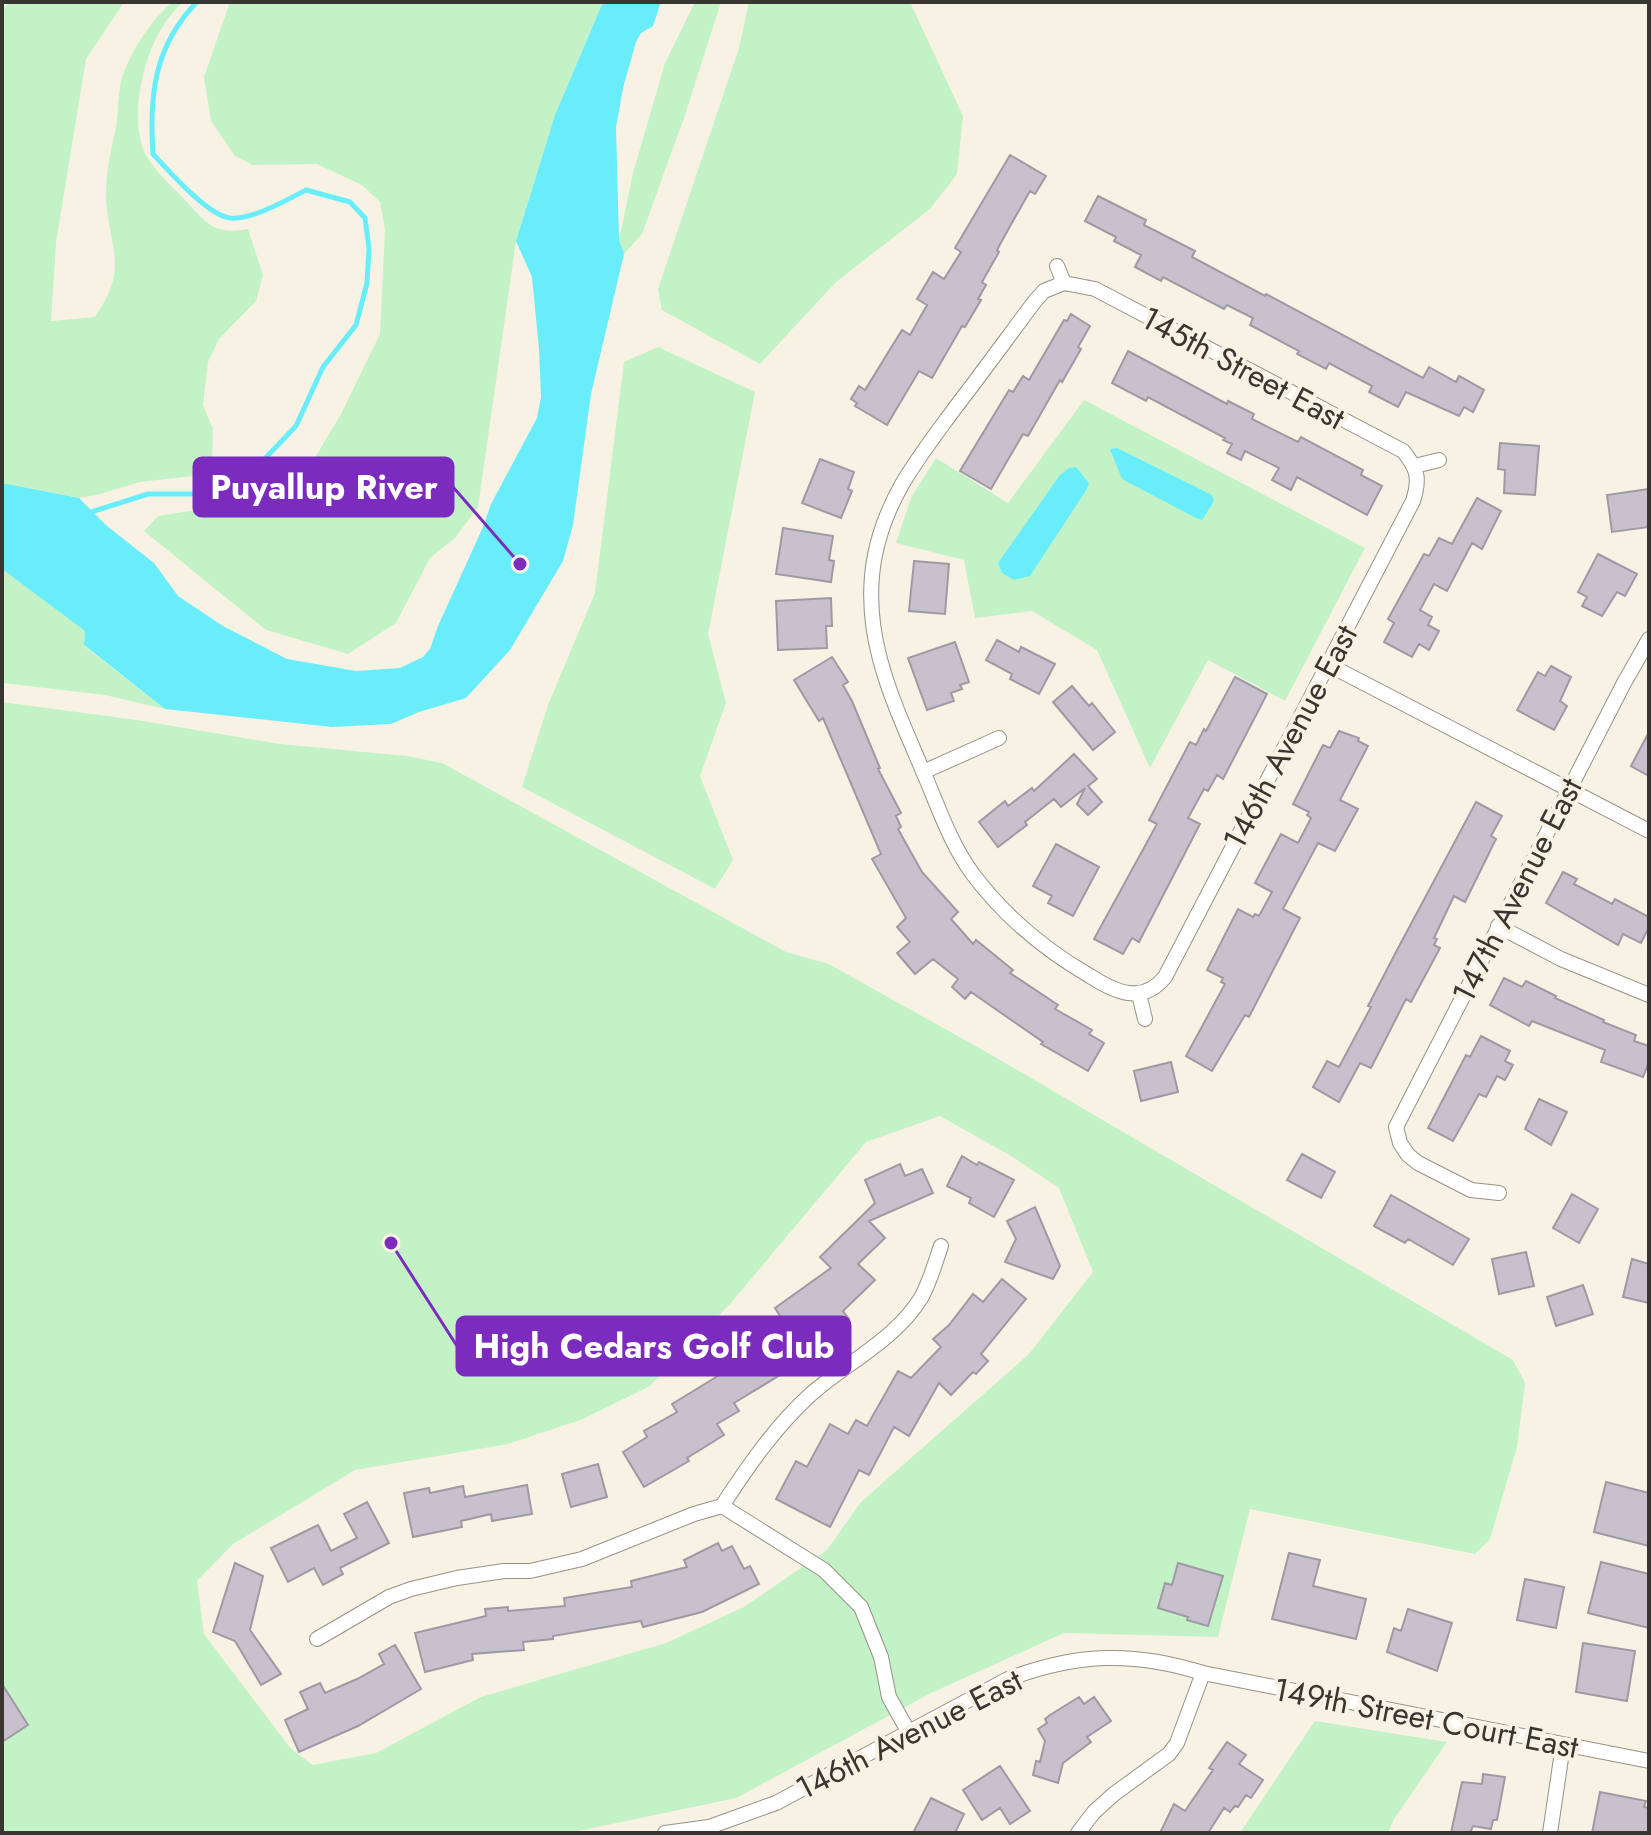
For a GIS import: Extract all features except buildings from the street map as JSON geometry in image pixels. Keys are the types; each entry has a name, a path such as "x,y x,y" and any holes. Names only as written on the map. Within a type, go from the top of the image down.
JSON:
{"street":[{"path":"1057,266 1064,283 1044,291 1035,301 915,461 885,514 875,555 870,601 872,627 891,698 951,839 972,873 1025,931 1064,961 1120,992 1139,994 1145,1019"},
{"name":"145th Street East","path":"1064,283 1095,289 1403,451 1415,466"},
{"path":"1415,466 1439,460"},
{"name":"146th Avenue East","path":"1139,994 1158,986 1165,977 1329,665 1413,501 1418,476 1415,466"},
{"name":"147th Avenue East","path":"1499,1193 1471,1190 1418,1163 1400,1143 1396,1127 1398,1117 1649,639"},
{"path":"1329,665 1649,831"},
{"path":"923,772 999,738"},
{"path":"1498,926 1572,965 1649,995"},
{"path":"317,1639 389,1597 411,1589 457,1578 504,1571 530,1571 582,1559 694,1514 722,1506 748,1466 793,1412 893,1330 909,1313 921,1297 941,1246"},
{"path":"722,1506 824,1570 861,1607 881,1657 889,1697 908,1731"},
{"name":"146th Avenue East","path":"665,1833 709,1827 776,1803 1008,1679 1042,1666 1109,1656 1173,1664 1203,1673"},
{"path":"1078,1833 1094,1812 1114,1794 1169,1754 1177,1743 1203,1673"},
{"name":"149th Street Court East","path":"1203,1673 1649,1761"},
{"path":"1550,1833 1563,1745"}],"green space":[{"path":"9,2 124,2 86,59 56,243 51,321 95,317 112,285 115,259 106,191 122,79 133,53 150,26 172,2 182,2 165,23 149,54 138,107 141,141 155,168 207,222 227,231 248,229 263,275 256,301 219,339 208,362 203,405 213,429 212,463 193,476 140,482 79,498 2,483 2,11"},
{"path":"230,2 603,2 555,115 516,241 478,507 455,538 430,558 396,623 348,654 266,630 144,531 158,516 252,501 304,476 341,414 380,334 385,230 380,202 362,185 317,164 253,165 235,156 211,121 204,77"},
{"path":"695,2 721,2 642,234 624,254 619,240 633,173 665,63"},
{"path":"749,2 910,2 963,116 957,174 930,209 836,282 760,364 662,310 658,289 739,48"},
{"path":"658,347 755,392 708,634 726,703 700,776 733,860 715,889 522,787 548,705 595,593 624,362"},
{"path":"1084,400 1365,548 1285,701 1208,660 1150,768 1097,650 1032,611 975,618 964,560 896,543 911,498 936,458 1008,503"},
{"path":"2,569 85,631 84,646 165,709 105,695 2,683"},
{"path":"2,702 280,744 407,756 442,763 786,952 829,964 995,1057 1513,1360 1525,1383 1517,1447 1490,1539 1475,1554 1250,1509 1218,1637 1064,1633 931,1693 736,1798 569,1833 2,1833","holes":["940,1116 1011,1156 1059,1188 1093,1272 1029,1354 861,1502 827,1550 744,1607 666,1643 481,1697 376,1753 313,1765 291,1749 204,1634 197,1581 233,1544 355,1470 508,1444 583,1419 650,1386 731,1303 866,1142"]},
{"path":"1315,1721 1447,1742 1394,1819 1388,1833 1240,1833"}],"water":[{"path":"603,2 661,2 653,26 641,33 636,42 616,127 619,240 624,254 591,394 573,525 563,561 510,650 466,698 391,724 332,727 165,709 84,645 85,631 2,569 2,483 79,498 107,526 154,563 178,596 223,626 287,659 356,671 400,668 423,657 430,649 491,504 537,418 541,397 532,277 516,241 555,115"},
{"path":"1117,448 1212,495 1214,501 1202,520 1122,479 1110,449"},
{"path":"1076,467 1089,483 1087,489 1030,576 1014,580 1002,573 998,563 1060,475"}],"waterway":[{"path":"88,513 148,494 217,494 250,474 296,426 323,367 356,325 367,283 369,248 365,218 350,202 306,190 259,213 230,218 200,201 153,154 152,112 157,73 171,36 197,2"}],"place":[{"name":"Puyallup River","path":"520,564"},
{"name":"High Cedars Golf Club","path":"391,1243"}]}
